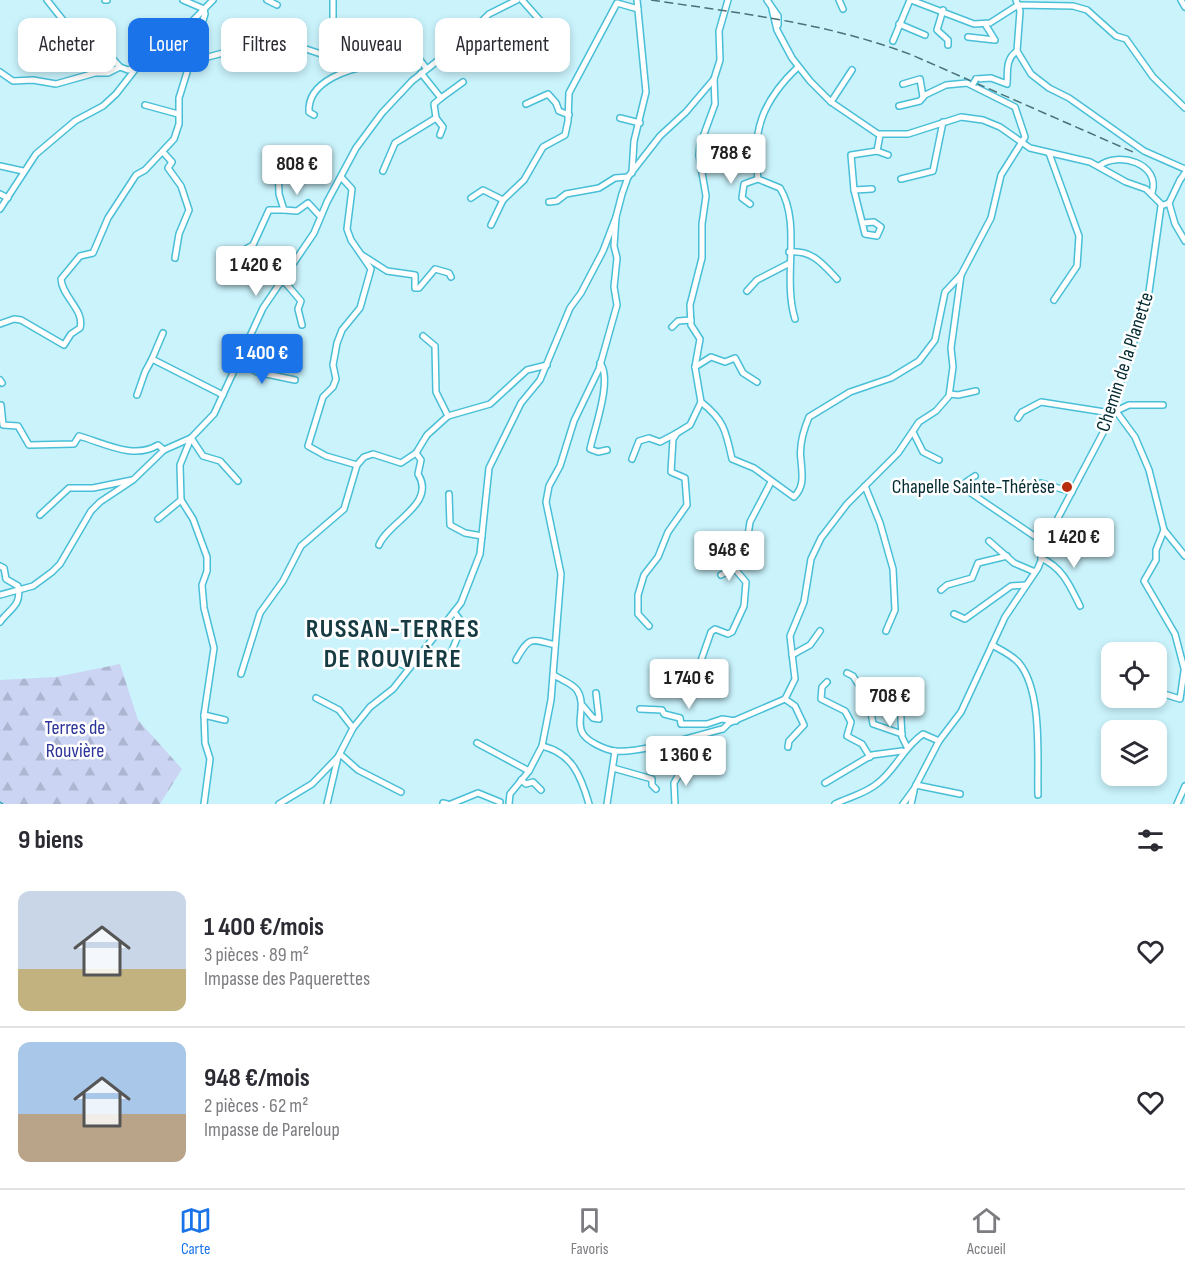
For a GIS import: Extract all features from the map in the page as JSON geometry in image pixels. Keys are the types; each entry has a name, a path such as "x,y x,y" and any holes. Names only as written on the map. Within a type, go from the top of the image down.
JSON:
{"street":[{"path":"47,0 74,34 100,46 120,67 128,70"},
{"path":"183,0 204,9"},
{"path":"195,18 213,0"},
{"path":"267,0 277,5"},
{"path":"307,49 333,58 335,30 332,25 333,0"},
{"path":"204,804 210,759 205,743 204,715 214,648 204,608 202,585 207,571 207,557 194,519 181,500 180,465 191,438 214,414 263,308 314,233 320,216 356,148 382,113 426,68 455,47 489,14 517,0"},
{"path":"522,0 538,18"},
{"path":"632,459 639,441 649,438 664,441 690,425 701,402 695,367 700,339 691,325 690,305 702,258 702,224 706,196 699,155 702,132 715,104 714,79 720,60 719,31 728,0"},
{"path":"767,0 778,16 782,38 798,67 831,102 880,135 909,134 961,117 983,120 1000,127 1030,148 1099,166 1152,193 1166,204 1185,241"},
{"path":"839,0 843,9"},
{"path":"893,41 898,24 911,0 943,10 974,24 985,24 1018,2 1073,6 1086,10 1116,36 1126,39 1153,77 1185,108"},
{"path":"1181,0 1185,7"},
{"path":"1018,2 1020,11 1017,51 1031,74 1144,151 1185,171"},
{"path":"327,804 339,756 352,728 370,707 393,689 454,612 475,571 482,536 489,468 520,403 540,380 570,308 581,293 603,251 630,175 634,141 646,92 638,4 617,3 569,93 569,115 565,135 543,147 524,180 503,200 491,225"},
{"path":"204,9 204,18"},
{"path":"943,10 937,30 948,40 948,45"},
{"path":"898,24 926,35"},
{"path":"968,37 995,40 985,24"},
{"path":"314,116 309,112 310,101 329,78 342,72 367,64 373,65 407,46 426,68"},
{"path":"899,106 921,99 946,85 974,83 991,78 1007,84 1007,66 1017,51"},
{"path":"0,72 13,81 33,80 56,84 95,73 108,73 120,67"},
{"path":"758,179 754,154 757,129 775,93 798,67"},
{"path":"831,102 852,70"},
{"path":"0,209 22,171 36,154 75,121 102,106 116,94 134,72"},
{"path":"0,324 14,319 21,320 62,344 68,344 71,334 81,325 81,318 63,290 61,279 80,256 93,254 108,218 136,175 146,170 177,132 179,98 186,72"},
{"path":"421,73 441,98"},
{"path":"549,202 557,201 566,194 598,188 615,178 630,175 660,136 687,112 714,79"},
{"path":"903,84 920,79 921,99"},
{"path":"440,135 443,127 432,109 441,98 463,82"},
{"path":"701,402 715,414 726,431 732,459 754,468 792,498 800,491 803,477 801,447 809,417 850,392 891,378 919,361 935,340 945,292 961,275 991,218 1000,175 1025,133 1015,107 974,83"},
{"path":"526,104 548,94 556,103 559,111 569,115"},
{"path":"145,105 178,114"},
{"path":"383,171 395,143 436,118"},
{"path":"620,118 640,123"},
{"path":"901,179 933,171 943,122"},
{"path":"877,151 880,135"},
{"path":"863,223 854,190 851,155 877,151 888,155"},
{"path":"163,152 172,162 168,168 181,186 189,210 179,234 175,258"},
{"path":"1049,153 1079,236 1077,266 1054,300"},
{"path":"1099,166 1128,159 1147,167 1154,182 1152,193"},
{"path":"278,164 279,194 284,210"},
{"path":"0,165 22,171"},
{"name":"Chemin de la Planette","path":"915,787 939,741 961,712 1005,617 1035,572 1046,544 1114,410 1120,378 1148,299 1166,204 1185,171"},
{"path":"341,177 352,189 347,228 351,240 371,270 363,300 342,330 333,365 336,379 328,394 323,397 308,446 326,456 357,465"},
{"path":"750,204 742,198 743,189 748,181 758,179 780,188 783,192 790,216 790,301 795,319"},
{"path":"854,190 872,189"},
{"path":"471,198 483,190 503,200"},
{"path":"0,194 8,198"},
{"path":"230,258 253,245 269,210 297,211 308,202 320,216"},
{"path":"447,804 478,793 500,803 510,795 529,771 542,746 554,675 561,574 546,502 549,486 560,466 573,421 600,363 616,305 614,246 616,217"},
{"path":"789,252 805,252 819,258 837,279"},
{"path":"361,254 387,271 415,275 415,288 419,288 435,269 449,273 451,277"},
{"path":"747,291 757,280 790,263"},
{"path":"583,706 580,721 582,733 591,742 615,751 723,729 785,699 795,679 790,636 804,602 814,551 847,504 898,453 919,422 940,408 950,394 951,348 961,275"},
{"path":"283,280 301,301 298,309 302,325"},
{"path":"672,327 678,321 691,320"},
{"path":"137,395 163,333"},
{"path":"423,336 435,346 436,393 448,416"},
{"path":"695,367 711,357 725,362 735,358 743,373 757,382"},
{"path":"153,359 223,395"},
{"path":"239,362 257,372 294,380"},
{"path":"600,363 603,368 605,395 590,449 598,452 607,450"},
{"path":"241,674 260,613 283,581 301,546 344,509 357,465 369,454 402,463 416,453 428,435 448,416 490,404 527,370 547,365"},
{"path":"950,394 958,396 976,391"},
{"path":"1018,418 1022,412 1041,402 1114,410 1129,405 1164,405"},
{"path":"1,405 3,425 18,426 29,445 74,444 79,436 133,451 143,452 158,445 164,450"},
{"path":"1114,410 1136,437 1149,470 1164,530 1185,556"},
{"path":"913,432 923,452 939,460"},
{"path":"649,626 638,614 638,595 644,575 658,557 668,532 687,505 685,478 671,472 673,439 677,433"},
{"path":"0,595 33,586 60,564 92,511 111,493 133,480 164,450 191,438"},
{"path":"191,438 203,456 220,461 238,480"},
{"path":"379,545 387,531 408,515 420,497 422,479 418,474 421,460 416,453"},
{"path":"975,476 966,482 964,489 1046,544"},
{"path":"40,515 69,488 93,488 133,480"},
{"path":"721,575 734,568 747,542 750,522 771,482"},
{"path":"1041,483 1072,492"},
{"path":"865,486 880,523 893,570 895,610 886,631"},
{"path":"449,494 450,525 465,533 482,536"},
{"path":"158,519 181,500"},
{"path":"1164,530 1156,550 1156,560 1144,581 1175,634 1184,671 1180,699 1167,695"},
{"path":"989,541 1006,556 1035,572"},
{"path":"941,590 947,585 972,578 978,563 1006,556"},
{"path":"1041,558 1063,575 1074,590 1080,606"},
{"path":"0,566 3,568 6,579 19,589"},
{"path":"698,672 711,632 715,629 728,634 732,632 744,606 746,582 734,568"},
{"path":"954,615 965,619 1011,586 1026,585"},
{"path":"0,622 16,608 19,589"},
{"path":"450,656 458,636 466,628 454,612"},
{"path":"792,655 810,645 820,631"},
{"path":"516,660 529,640 534,639 555,645"},
{"path":"992,645 1019,663 1028,678 1036,717 1038,795"},
{"path":"364,659 387,659 408,668"},
{"path":"846,673 853,676 858,684 866,682 873,724 902,734"},
{"path":"554,675 577,690 583,706 593,718 599,719 596,693"},
{"path":"827,682 822,687 820,699 845,711 851,722 847,736 862,744 870,757"},
{"path":"316,698 339,710 352,728"},
{"path":"785,699 795,706 804,725 789,741 789,747"},
{"path":"900,701 905,749"},
{"path":"640,709 662,710 664,714 680,718 681,724 707,724 722,719 737,721"},
{"path":"204,715 225,720"},
{"path":"835,804 858,796 877,783 905,749 923,735 939,741"},
{"path":"675,804 674,783 682,769 676,740"},
{"path":"477,743 485,745 529,771"},
{"path":"542,746 554,748 569,758 585,787 589,804"},
{"path":"825,783 870,757 905,749"},
{"path":"607,804 615,751"},
{"path":"339,756 358,770 401,792"},
{"path":"279,804 312,784 339,756"},
{"path":"613,768 652,778 652,784 656,789"},
{"path":"521,780 526,784 533,782 541,790"},
{"path":"1177,804 1185,786"},
{"path":"915,787 960,794"},
{"path":"903,804 915,787"},
{"path":"911,804 915,787"},
{"path":"509,804 510,795"}],"green space":[{"name":"Terres de Rouvière","path":"120,664 138,720 182,769 160,804 0,804 0,680 56,677"}],"railway":[{"path":"651,0 783,20 880,44 912,55 1133,152"}],"place":[{"name":"Chapelle Sainte-Thérèse","path":"1067,487"}],"district":[{"name":"RUSSAN-TERRES DE ROUVIÈRE","path":"393,644"}]}
